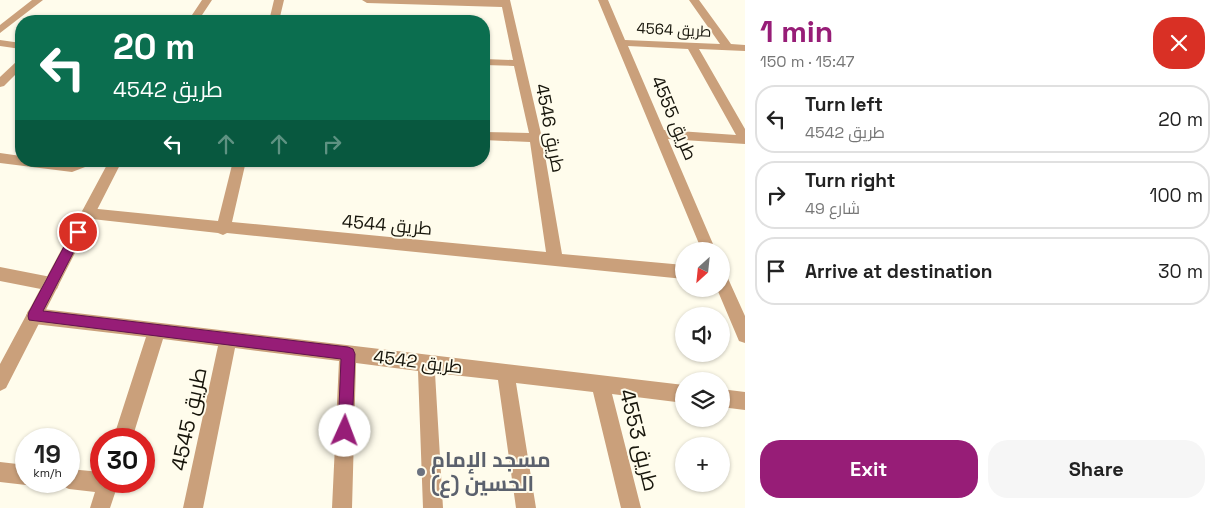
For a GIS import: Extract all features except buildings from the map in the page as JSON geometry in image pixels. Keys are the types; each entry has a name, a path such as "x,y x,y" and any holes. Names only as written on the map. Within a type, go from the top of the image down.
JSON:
{"street":[{"path":"19,15 38,0"},
{"path":"197,15 207,0"},
{"path":"275,15 279,0"},
{"name":"طريق 4546","path":"368,0 505,2 536,138 555,259"},
{"name":"طريق 4555","path":"602,0 706,242"},
{"name":"طريق 4564","path":"694,0 728,48"},
{"path":"0,30 15,18"},
{"path":"0,43 15,45"},
{"name":"طريق 4564","path":"620,43 745,48"},
{"path":"692,46 745,140"},
{"path":"490,62 520,63"},
{"path":"0,83 15,69"},
{"path":"660,134 745,140"},
{"path":"490,136 536,138"},
{"path":"0,158 15,160"},
{"path":"0,382 113,167"},
{"path":"223,229 238,167"},
{"name":"طريق 4544","path":"88,214 223,229 675,271"},
{"path":"0,274 51,284"},
{"path":"729,298 745,335"},
{"name":"طريق 4542","path":"34,316 675,393"},
{"path":"126,428 157,331"},
{"name":"طريق 4545","path":"193,508 228,339"},
{"path":"342,508 348,354"},
{"path":"426,363 433,508"},
{"path":"506,373 526,508"},
{"name":"طريق 4553","path":"600,384 632,508"},
{"path":"730,399 745,401"},
{"path":"0,472 15,474"},
{"path":"100,508 105,493"}],"place":[{"name":"مسجد الإمام الحسين (ع)","path":"421,472"}],"route":[{"path":"78,232 34,316 348,354 345,431"}]}
